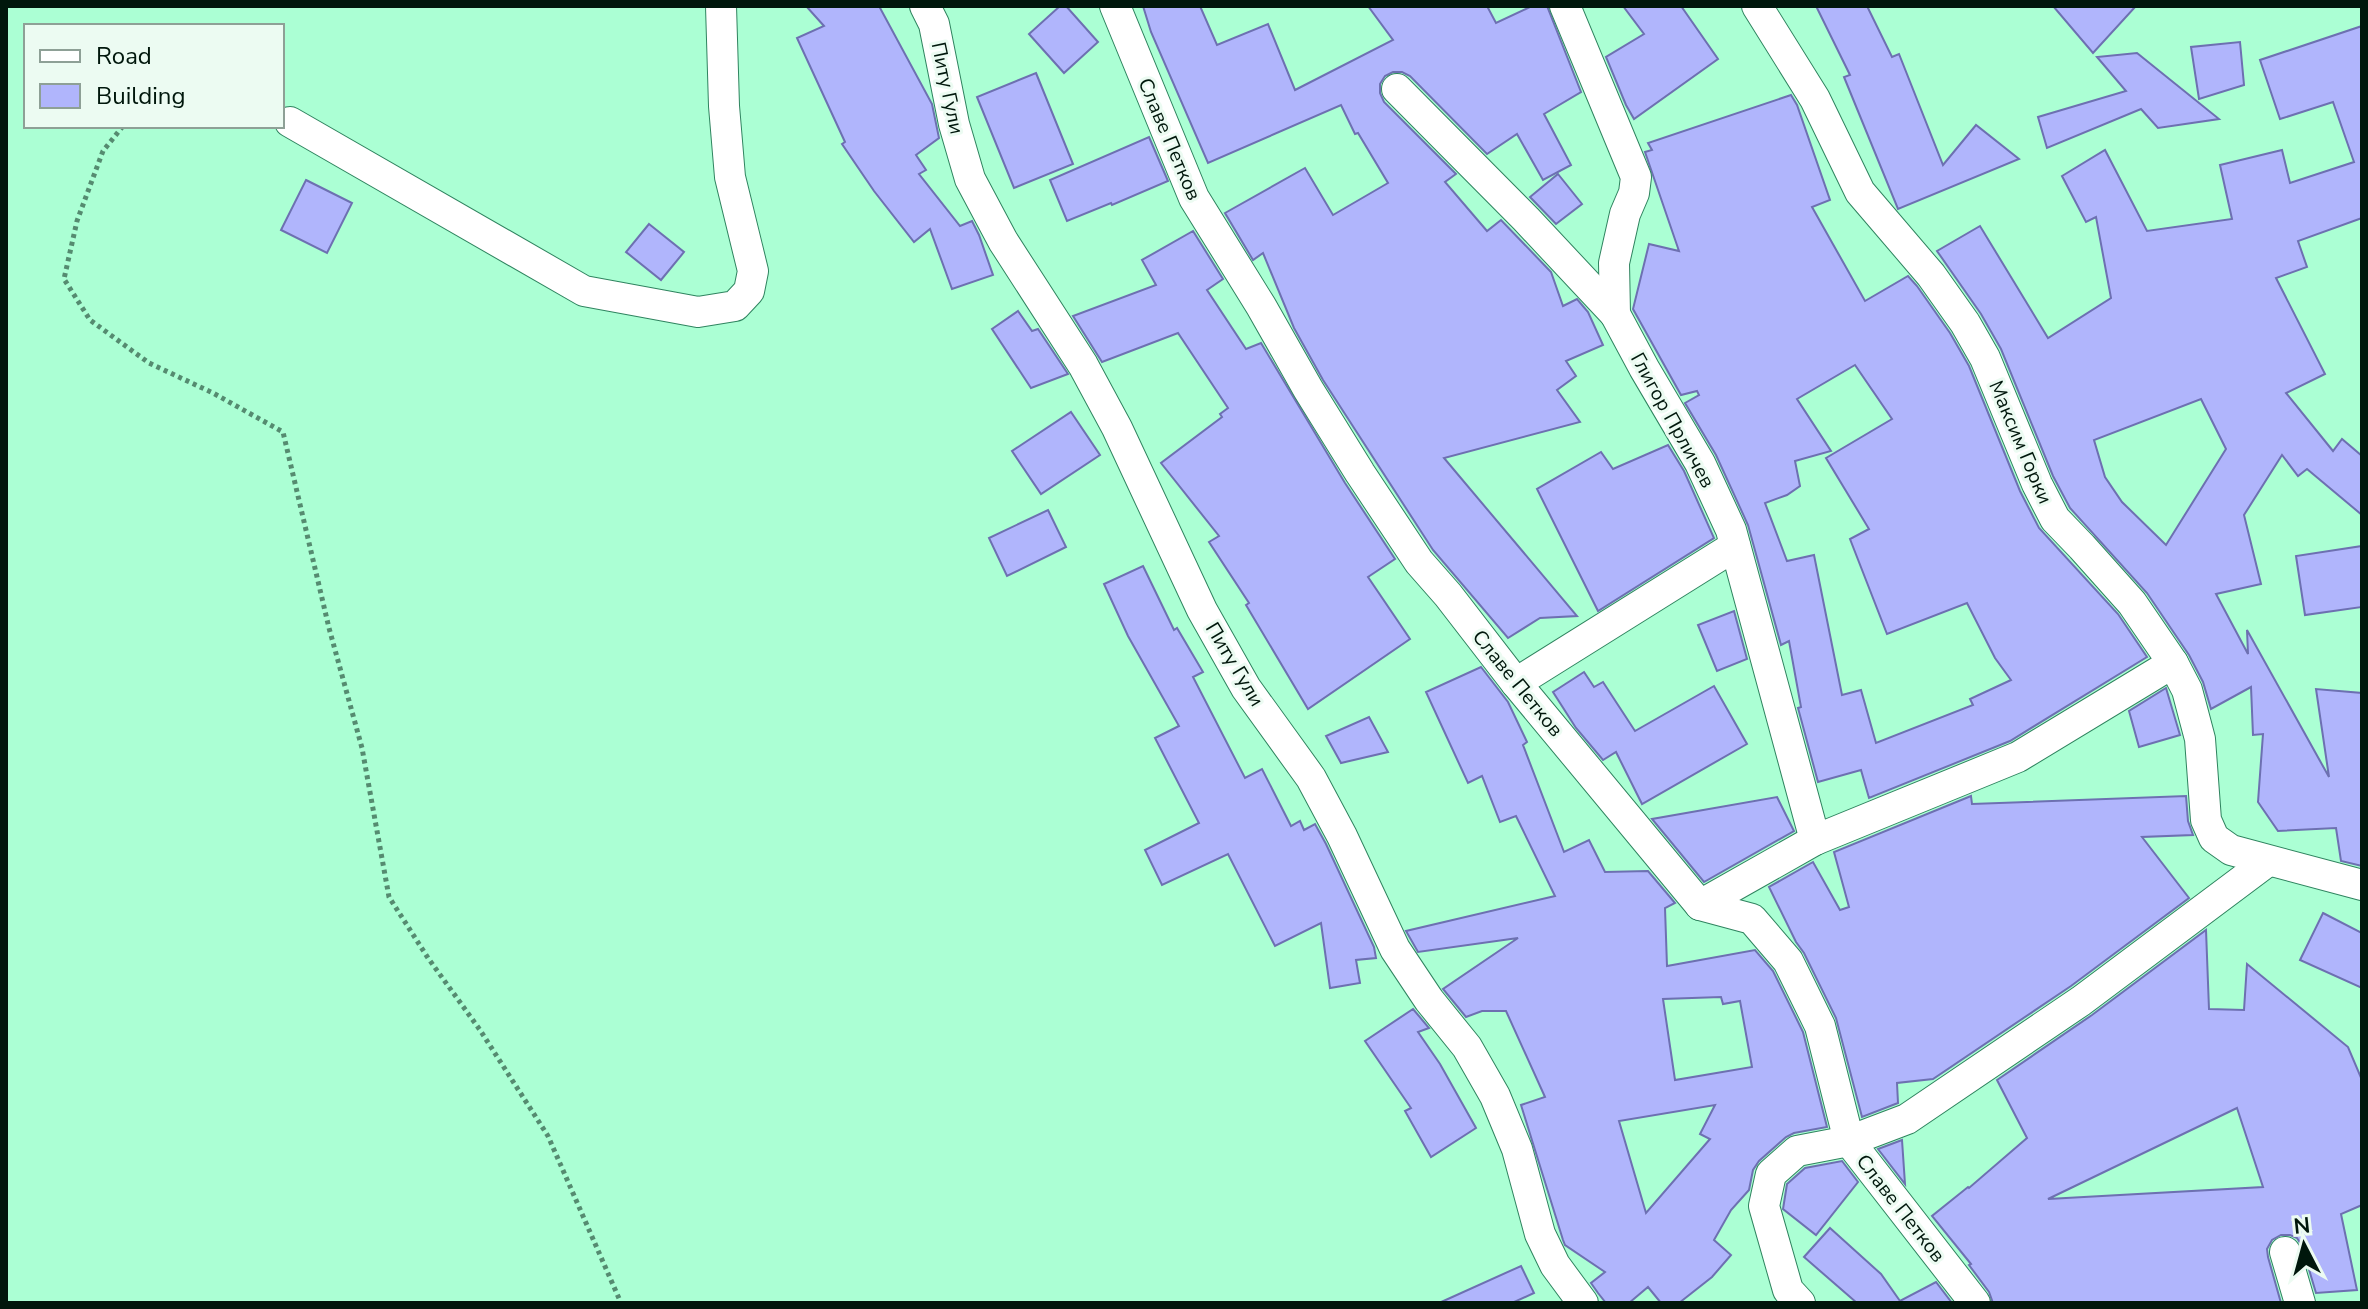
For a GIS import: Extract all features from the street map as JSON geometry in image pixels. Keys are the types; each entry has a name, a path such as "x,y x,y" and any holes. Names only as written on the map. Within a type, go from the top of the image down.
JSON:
{"street":[{"path":"290,122 584,291 698,312 735,306 749,291 753,271 730,177 721,6"},
{"name":"Питу Гули","path":"925,6 934,24 954,124 970,179 1003,241 1083,365 1209,623 1246,688 1311,778 1395,949 1429,1000 1467,1047 1495,1096 1517,1149 1540,1234 1555,1265 1583,1303"},
{"name":"Славе Петков","path":"1115,6 1194,198 1308,389 1419,562 1700,905 1752,919 1788,961 1820,1026 1849,1141 1975,1303"},
{"name":"Глигор Прличев","path":"1565,6 1636,177 1614,263 1615,314 1700,463 1731,530 1815,840"},
{"name":"Максим Горки","path":"1757,6 1815,99 1860,192 1931,275 1965,323 1985,358 2037,484 2055,519 2132,603 2173,663 2187,690 2200,739 2206,820 2214,838 2231,850 2362,885"},
{"path":"1397,89 1615,314"},
{"path":"1516,683 1735,546"},
{"path":"1700,905 1815,840 2018,757 2173,663"},
{"path":"1800,1303 1788,1290 1764,1206 1771,1174 1797,1151 1849,1141 1907,1119 2081,1001 2268,861"},
{"path":"2285,1252 2300,1303"}],"path":[{"path":"121,128 103,151 77,221 64,279 90,320 149,363 213,393 283,432 329,628 362,748 389,897 548,1136 621,1303"}],"building":[{"path":"806,6 879,6 932,104 939,138 916,155 926,170 919,174 960,226 972,221 993,275 952,289 930,229 914,242 874,191 842,144 845,142 797,38 824,26"},
{"path":"1060,6 1066,6 1098,42 1064,73 1029,34"},
{"path":"1143,6 1200,6 1217,45 1268,24 1295,90 1393,40 1368,6 1487,6 1496,23 1532,6 1547,6 1581,92 1544,114 1571,165 1543,180 1517,134 1487,154 1410,76 1393,72 1385,76 1380,84 1380,93 1384,102 1456,174 1445,182 1487,231 1501,220 1551,272 1563,306 1577,299 1588,312 1603,345 1566,361 1576,376 1557,390 1580,422 1444,458 1577,616 1540,618 1508,638 1433,550 1323,380 1294,328 1263,253 1253,260 1225,213 1305,168 1333,215 1388,183 1358,133 1355,134 1341,105 1208,163 1151,32"},
{"path":"1623,6 1681,6 1718,59 1634,119 1606,57 1644,34"},
{"path":"1816,6 1867,6 1892,57 1899,54 1943,165 1976,125 2019,159 1898,209 1844,77 1850,75"},
{"path":"2053,6 2136,6 2093,53"},
{"path":"2362,26 2362,218 2298,241 2307,267 2276,278 2325,374 2286,393 2333,451 2342,439 2362,456 2362,515 2307,469 2298,476 2282,455 2244,515 2261,584 2216,594 2248,654 2247,630 2329,777 2316,689 2362,693 2362,866 2341,861 2336,828 2278,831 2258,802 2263,734 2253,735 2251,687 2211,709 2203,682 2189,655 2147,593 2070,508 2053,476 2001,349 1937,251 1980,226 2048,338 2111,298 2096,217 2086,222 2062,176 2105,150 2147,231 2232,219 2220,165 2282,150 2290,183 2354,162 2333,102 2280,119 2260,60","holes":["2201,399 2226,449 2166,545 2122,502 2105,477 2094,440"]},
{"path":"2240,42 2244,85 2199,99 2191,47"},
{"path":"2137,53 2219,119 2158,128 2141,109 2047,148 2038,117 2126,91 2097,57"},
{"path":"1036,73 1073,164 1014,188 977,97"},
{"path":"1791,95 1830,200 1812,207 1865,301 1908,276 1917,286 1969,366 2020,491 2039,528 2118,614 2147,657 2010,741 1869,798 1861,770 1818,782 1798,708 1801,707 1789,641 1781,645 1748,525 1716,455 1685,403 1699,395 1697,391 1681,395 1633,309 1649,244 1679,251 1645,152 1652,150 1648,143","holes":["1855,365 1892,419 1826,458 1869,529 1850,539 1887,634 1967,603 1995,658 2011,680 1970,699 1973,705 1876,743 1861,690 1842,695 1814,555 1787,561 1765,503 1787,495 1800,486 1795,461 1831,451 1797,399"]},
{"path":"1149,137 1168,181 1067,221 1050,180"},
{"path":"1558,174 1582,204 1556,224 1530,197"},
{"path":"306,180 352,203 327,253 281,230"},
{"path":"649,224 684,252 661,280 626,252"},
{"path":"1193,231 1223,279 1207,290 1246,349 1261,343 1345,483 1395,559 1368,577 1410,639 1308,709 1246,605 1249,603 1209,542 1219,536 1161,463 1222,417 1220,414 1228,408 1178,333 1102,362 1073,316 1156,285 1142,260"},
{"path":"1018,311 1032,331 1038,329 1068,374 1031,388 992,329"},
{"path":"1071,412 1100,455 1041,494 1012,451"},
{"path":"1668,445 1684,471 1714,538 1598,611 1537,489 1601,452 1613,469"},
{"path":"1048,510 1066,547 1007,576 989,538"},
{"path":"2362,546 2362,607 2305,615 2296,556"},
{"path":"1143,566 1174,630 1177,628 1203,672 1193,677 1245,778 1262,769 1291,826 1300,821 1304,830 1315,824 1326,844 1374,947 1376,958 1356,960 1360,983 1330,988 1321,923 1275,946 1228,854 1162,885 1145,850 1199,823 1155,738 1179,726 1128,636 1104,584"},
{"path":"1734,611 1747,659 1717,671 1698,625"},
{"path":"1481,667 1508,702 1527,742 1523,745 1564,852 1589,840 1605,872 1648,871 1675,903 1665,908 1667,966 1755,950 1773,971 1803,1032 1827,1127 1786,1137 1759,1161 1753,1170 1749,1190 1731,1210 1714,1240 1731,1255 1712,1277 1679,1303 1661,1303 1648,1287 1629,1303 1606,1303 1598,1293 1591,1283 1605,1272 1565,1245 1563,1240 1521,1105 1545,1097 1506,1011 1482,1011 1466,1017 1443,989 1518,938 1418,952 1406,931 1555,896 1516,816 1500,822 1482,776 1468,783 1426,692","holes":["1721,997 1723,1004 1740,1001 1752,1067 1675,1080 1663,999","1715,1105 1700,1134 1710,1139 1646,1213 1619,1121"]},
{"path":"1584,672 1594,687 1603,682 1635,731 1714,686 1747,744 1642,804 1616,752 1603,760 1576,728 1553,692"},
{"path":"2166,688 2180,735 2139,747 2129,711"},
{"path":"1369,717 1388,752 1341,763 1326,736"},
{"path":"1971,796 1972,804 2186,796 2188,821 2193,835 2142,837 2189,898 2071,986 1933,1079 1897,1083 1898,1103 1862,1117 1836,1018 1769,887 1813,862 1840,910 1849,907 1834,852"},
{"path":"1777,797 1794,831 1704,882 1652,819"},
{"path":"2323,913 2362,933 2362,988 2300,960"},
{"path":"2206,930 2209,1009 2244,1010 2247,964 2348,1047 2362,1080 2362,1205 2341,1214 2357,1290 2316,1293 2302,1246 2297,1238 2281,1235 2272,1240 2267,1249 2281,1303 1993,1303 1971,1264 1932,1216 2027,1138 1997,1080 2092,1015","holes":["2237,1108 2263,1187 2048,1199"]},
{"path":"1413,1009 1429,1028 1418,1032 1476,1128 1431,1157 1405,1111 1411,1108 1365,1041"},
{"path":"1902,1140 1905,1184 1878,1149"},
{"path":"1842,1161 1858,1182 1816,1235 1783,1209 1787,1184 1805,1168"},
{"path":"1830,1228 1881,1274 1900,1301 1936,1282 1952,1303 1857,1303 1804,1257"},
{"path":"1521,1266 1534,1293 1512,1303 1439,1303"}]}
